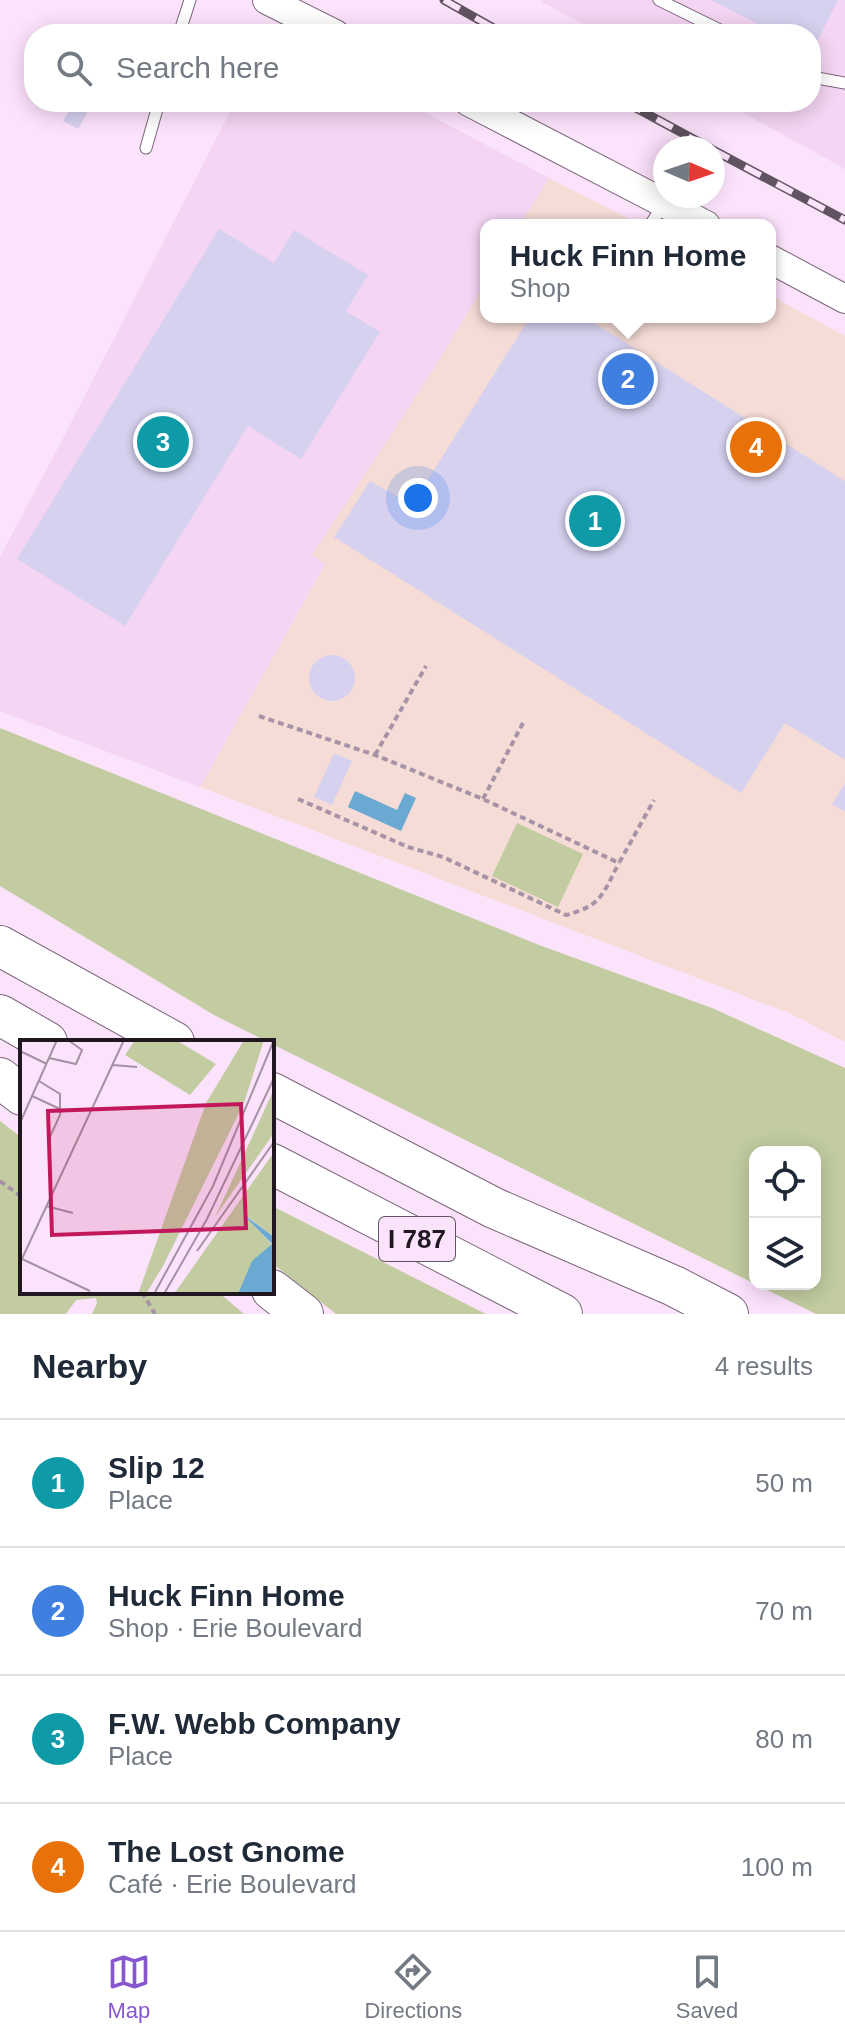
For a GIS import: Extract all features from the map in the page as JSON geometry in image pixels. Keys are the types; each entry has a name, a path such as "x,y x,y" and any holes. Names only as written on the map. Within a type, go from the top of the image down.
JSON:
{"highway":[{"path":"0,946 170,1040"},
{"path":"0,1015 44,1040"},
{"path":"0,1078 20,1093"},
{"name":"I 787","path":"274,1094 494,1208 672,1314"},
{"name":"I 787","path":"274,1165 562,1314"},
{"path":"494,1208 674,1286 728,1314"},
{"path":"274,1292 303,1314"}],"street":[{"path":"267,0 315,24"},
{"path":"486,112 657,214 679,219"},
{"path":"776,262 845,299"}],"lane":[{"path":"182,24 190,0"},
{"path":"659,0 708,24"},
{"path":"821,79 845,83"},
{"path":"146,148 156,112"}],"path":[{"path":"375,755 426,666"},
{"path":"259,716 375,755 483,799 619,863"},
{"path":"483,799 523,723"},
{"path":"298,799 408,847 443,857 566,915 583,911 596,903 654,800"},
{"path":"0,1181 20,1196"},
{"path":"143,1294 155,1314"}],"shaded area":[{"path":"845,0 845,169 742,112 821,112 821,24 583,24 542,2"},
{"path":"230,112 424,112 549,178 524,219 480,219 480,292 312,555 325,564 200,787 0,711 0,557"},
{"path":"549,178 629,219 524,219"},
{"path":"480,292 480,323 776,323 776,298 845,336 845,1042 789,1013 200,787 325,565 311,556 433,370"}],"green space":[{"path":"0,728 539,945 712,1008 845,1068 845,1314 816,1314 767,1290 821,1290 821,1146 749,1146 749,1281 274,1045 274,1040 264,1040 214,1015 0,886"},
{"path":"517,823 583,854 558,907 492,876"},
{"path":"0,1121 20,1136 20,1294 220,1294 244,1314 92,1314 96,1298 76,1300 66,1314 0,1314"},
{"path":"274,1207 486,1314 336,1314 274,1265"}],"water":[{"path":"355,791 397,810 405,793 416,798 401,831 348,807"}],"building":[{"path":"711,0 838,0 821,34 821,24 758,24"},
{"path":"68,112 87,112 78,129 63,121"},
{"path":"219,229 274,263 294,230 368,275 346,311 380,332 301,459 248,426 125,626 17,559"},
{"path":"526,323 595,323 845,481 845,760 785,723 741,793 334,537 370,481 412,505"},
{"path":"332,655 348,662 355,678 348,694 332,701 316,694 309,678 316,662"},
{"path":"334,753 352,761 332,805 314,797"},
{"path":"845,783 845,812 832,804"}],"railway":[{"path":"444,0 486,24"},
{"path":"643,112 688,136"},
{"path":"725,156 845,220"}],"place":[{"name":"Huck Finn Home","path":"628,379"},
{"name":"F.W. Webb Company","path":"163,442"},
{"name":"The Lost Gnome","path":"756,447"},
{"name":"Slip 12","path":"595,521"}]}
